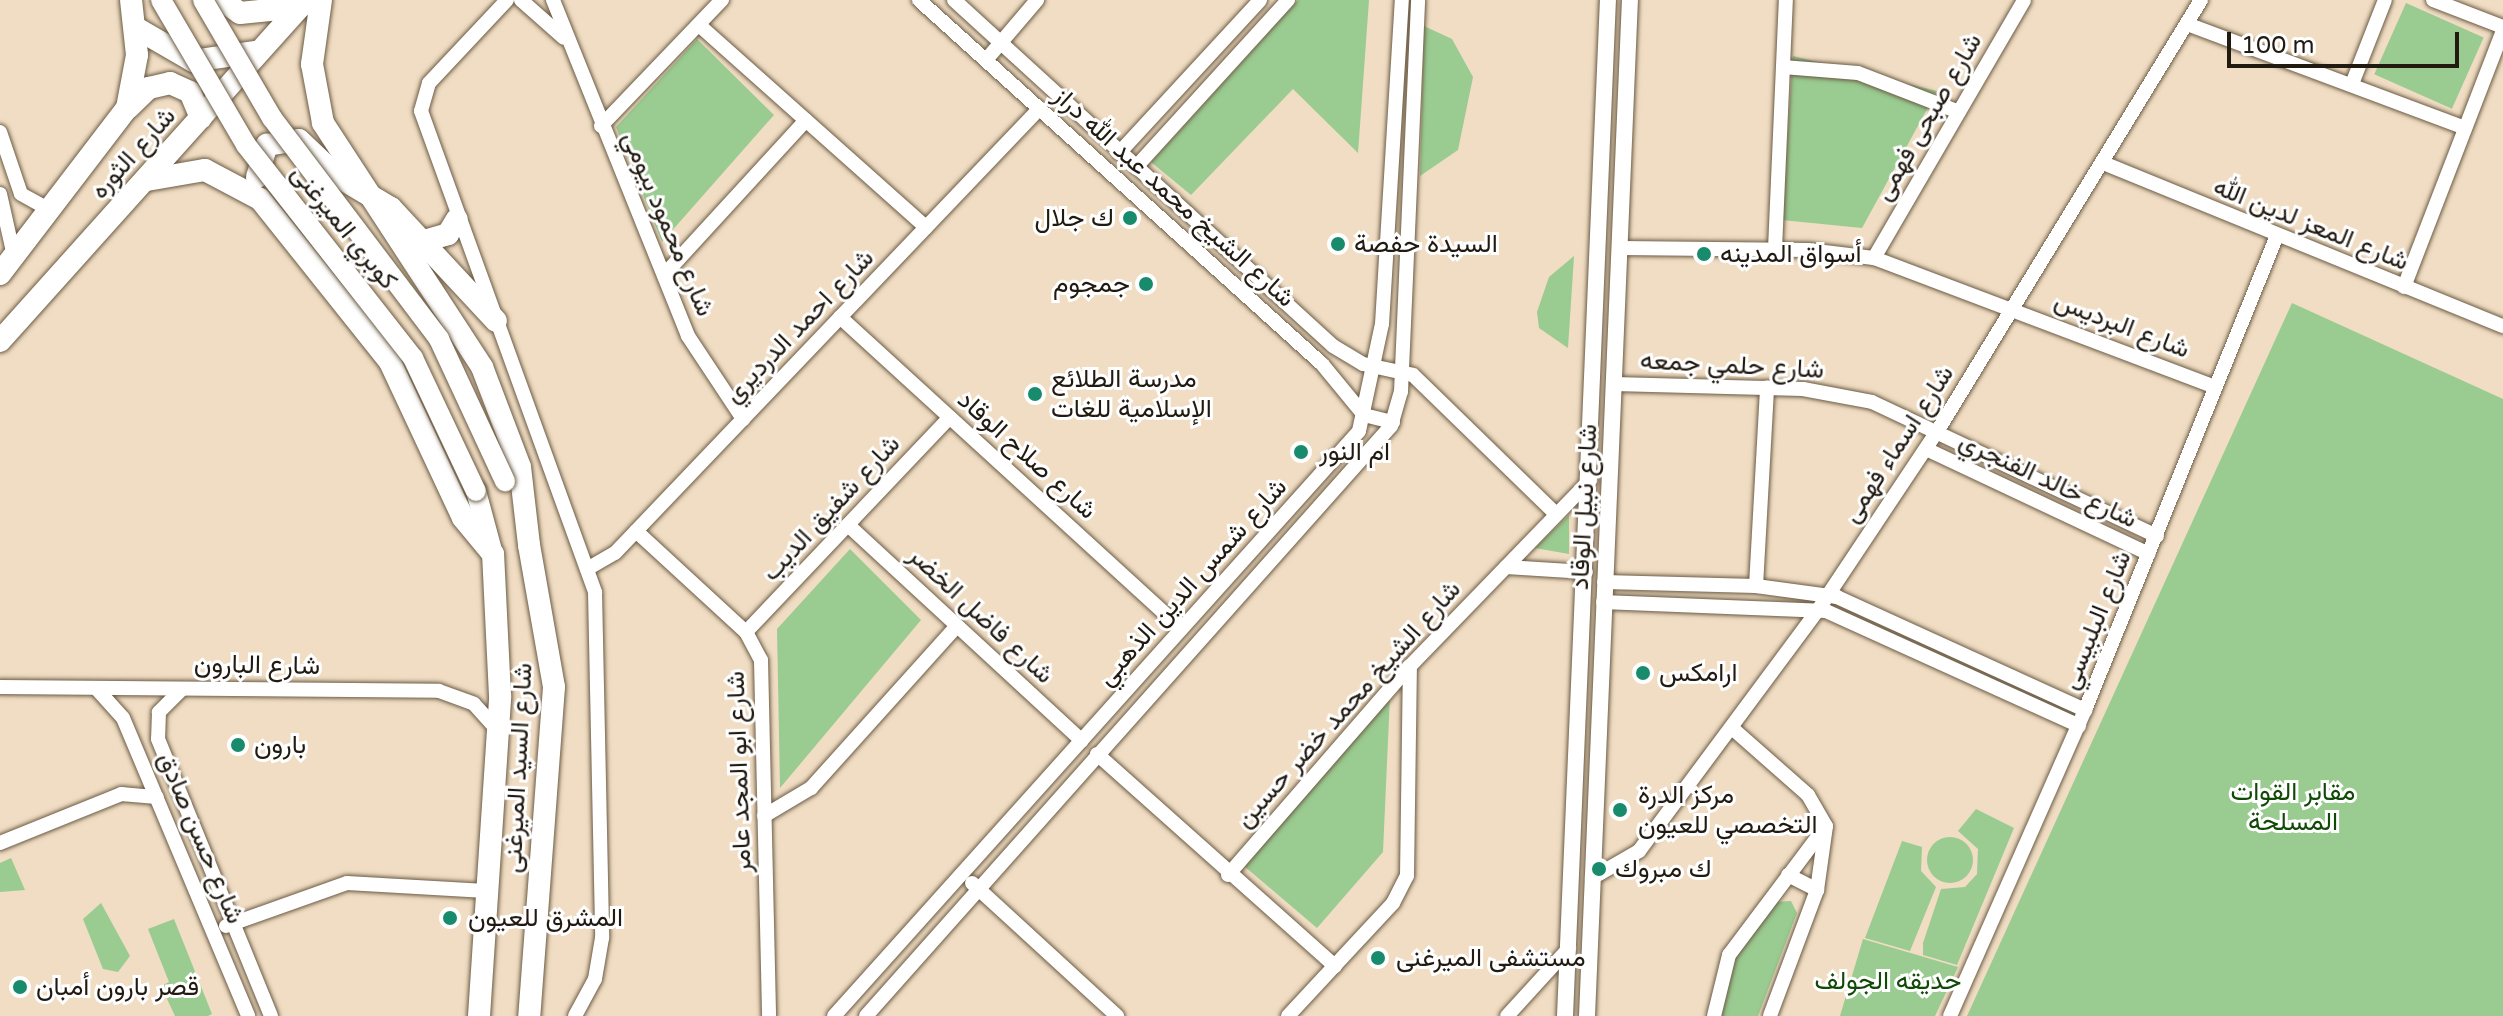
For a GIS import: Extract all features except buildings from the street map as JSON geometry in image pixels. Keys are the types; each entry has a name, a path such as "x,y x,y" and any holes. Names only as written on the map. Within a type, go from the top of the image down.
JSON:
{"main road":[{"name":"شارع الثوره","path":"7,265 52,211 127,108 136,28 131,0"},
{"name":"كوبري الميرغنى","path":"161,0 237,131 421,370 476,491"},
{"name":"كوبري الميرغنى","path":"203,0 272,118 439,339 505,481"},
{"path":"222,0 240,13 309,2 315,94 329,137 360,188 441,298 485,375 520,467 529,545"},
{"name":"شارع الثوره","path":"0,341 262,48 309,2"},
{"path":"136,28 193,61 236,59 262,48"},
{"path":"127,108 149,88 170,83 190,92 201,118"},
{"path":"260,199 258,156 286,137 305,144 424,241 496,321"},
{"path":"147,180 205,170 260,199 390,362 463,518 493,554"},
{"path":"424,241 441,238 457,219"},
{"name":"شارع السيد الميرغنى","path":"505,481 529,545 554,687 529,1016"},
{"name":"شارع السيد الميرغنى","path":"476,491 493,554 498,732 479,1016"}],"street":[{"path":"507,0 429,83 423,120 587,569 602,650 602,928 595,979 575,1016"},
{"name":"شارع محمود بيومي","path":"521,0 564,38"},
{"name":"شارع محمود بيومي","path":"553,0 564,38 688,336 743,419"},
{"path":"601,126 722,0"},
{"name":"شارع الشيخ محمد عبد الله دراز","path":"919,0 1322,364 1364,415"},
{"name":"شارع الشيخ محمد عبد الله دراز","path":"954,0 1333,346 1373,366 1399,368"},
{"path":"986,60 1037,0"},
{"path":"1119,153 1260,0"},
{"path":"1136,167 1288,0"},
{"name":"شارع شمس الدين الذهبي","path":"834,1016 1353,440 1364,415 1382,324 1402,0"},
{"path":"1364,415 1393,422 1399,368 1418,0"},
{"name":"شارع نبيل الوقاد","path":"1565,1016 1608,0"},
{"name":"شارع نبيل الوقاد","path":"1587,1016 1630,0"},
{"path":"1775,249 1786,0"},
{"name":"شارع صبحى فهمى","path":"1874,258 2024,0"},
{"name":"شارع اسماء فهمى","path":"1592,878 1639,851 1818,610 1938,430 2201,0"},
{"path":"2352,84 2385,0"},
{"path":"2404,287 2503,29 2433,0"},
{"path":"2187,24 2465,128"},
{"path":"699,25 926,227"},
{"path":"1783,67 1893,82 1959,112"},
{"path":"1604,103 1626,105"},
{"name":"شارع احمد الدرديري","path":"587,569 636,531 1040,108"},
{"path":"664,275 806,120"},
{"path":"0,132 21,194 52,211"},
{"name":"شارع المعز لدين الله","path":"2103,163 2276,238 2503,326"},
{"path":"0,194 7,265"},
{"name":"شارع البلبيسي","path":"1950,1016 2079,726 2157,536 2213,386 2276,238"},
{"name":"شارع البرديس","path":"1621,248 1775,249 1874,258 2213,386"},
{"name":"شارع صلاح الوقاد","path":"840,317 1181,628"},
{"path":"1399,368 1556,514"},
{"name":"شارع حلمي جمعه","path":"1614,384 1767,387 1860,399 1938,430"},
{"path":"1756,586 1767,387"},
{"name":"شارع شفيق الديب","path":"746,632 950,417"},
{"name":"شارع شمس الدين الذهبي","path":"866,1016 1393,422"},
{"name":"شارع خالد الفنجري","path":"1938,430 2157,536"},
{"name":"شارع خالد الفنجري","path":"1926,449 2149,554"},
{"name":"شارع الشيخ محمد خضر حسين","path":"1228,875 1410,666 1590,480"},
{"name":"شارع فاضل الخضر","path":"848,525 1082,741"},
{"name":"شارع ابو المجد عامر","path":"636,531 746,632 763,676 770,1016"},
{"path":"1506,567 1586,572"},
{"path":"1604,582 1756,586 1828,595 2085,710"},
{"path":"1603,602 1818,610 2079,726"},
{"path":"764,816 811,788 956,627"},
{"path":"1288,1016 1393,903 1407,876 1410,666"},
{"name":"شارع البارون","path":"0,687 446,692 474,704 498,732"},
{"name":"شارع حسن صادق","path":"96,688 123,718 248,1016"},
{"name":"شارع حسن صادق","path":"183,688 162,707 157,734 271,1016"},
{"path":"1732,728 1808,795 1826,826 1817,890 1770,1016"},
{"path":"1097,754 1228,875 1335,966"},
{"path":"0,843 121,794 157,797"},
{"path":"1714,1016 1723,966 1826,826"},
{"path":"963,875 1117,1016"},
{"path":"1788,875 1817,890"},
{"path":"214,931 347,883 486,891"},
{"path":"1507,1016 1569,948"}],"green space":[{"path":"1298,0 1369,0 1358,153 1293,89 1191,195 1151,162"},
{"path":"2406,3 2484,38 2452,109 2374,74"},
{"path":"1424,26 1452,39 1473,77 1458,150 1420,176"},
{"path":"697,39 774,115 662,242 616,127"},
{"path":"1793,56 1937,91 1862,228 1782,220"},
{"path":"1574,256 1568,348 1539,328 1537,312 1549,277"},
{"name":"مقابر القوات المسلحة","path":"2292,303 2503,399 2503,1016 1967,1016"},
{"path":"1569,515 1569,554 1535,548"},
{"path":"850,549 921,620 780,788 777,629"},
{"path":"1390,696 1383,852 1317,928 1244,866"},
{"path":"1976,809 2014,828 1957,965 1923,955 1923,943 1941,889 1965,887 1977,874 1978,849 1958,831"},
{"path":"1950,837 1966,844 1973,860 1966,876 1950,883 1934,876 1927,860 1934,844"},
{"path":"1902,841 1922,847 1921,871 1936,887 1910,951 1865,938"},
{"path":"11,858 25,890 0,892 0,863"},
{"path":"1791,901 1797,913 1758,1016 1720,1016 1724,973 1776,902"},
{"path":"101,903 130,956 118,972 103,969 83,919"},
{"path":"174,919 212,1014 208,1016 175,1016 161,986 169,982 148,929"},
{"name":"حديقه الجولف","path":"1863,939 1958,967 1935,1016 1840,1016"}],"place":[{"name":"ك جلال","path":"1130,218"},
{"name":"السيدة حفصة","path":"1338,244"},
{"name":"أسواق المدينه","path":"1704,254"},
{"name":"جمجوم","path":"1146,284"},
{"name":"مدرسة الطلائع الإسلامية للغات","path":"1035,394"},
{"name":"ام النور","path":"1301,452"},
{"name":"ارامكس","path":"1643,673"},
{"name":"بارون","path":"238,745"},
{"name":"مركز الدرة التخصصي للعيون","path":"1620,810"},
{"name":"ك مبروك","path":"1599,869"},
{"name":"المشرق للعيون","path":"450,918"},
{"name":"مستشفى الميرغنى","path":"1378,958"},
{"name":"قصر بارون أمبان","path":"20,987"}]}
